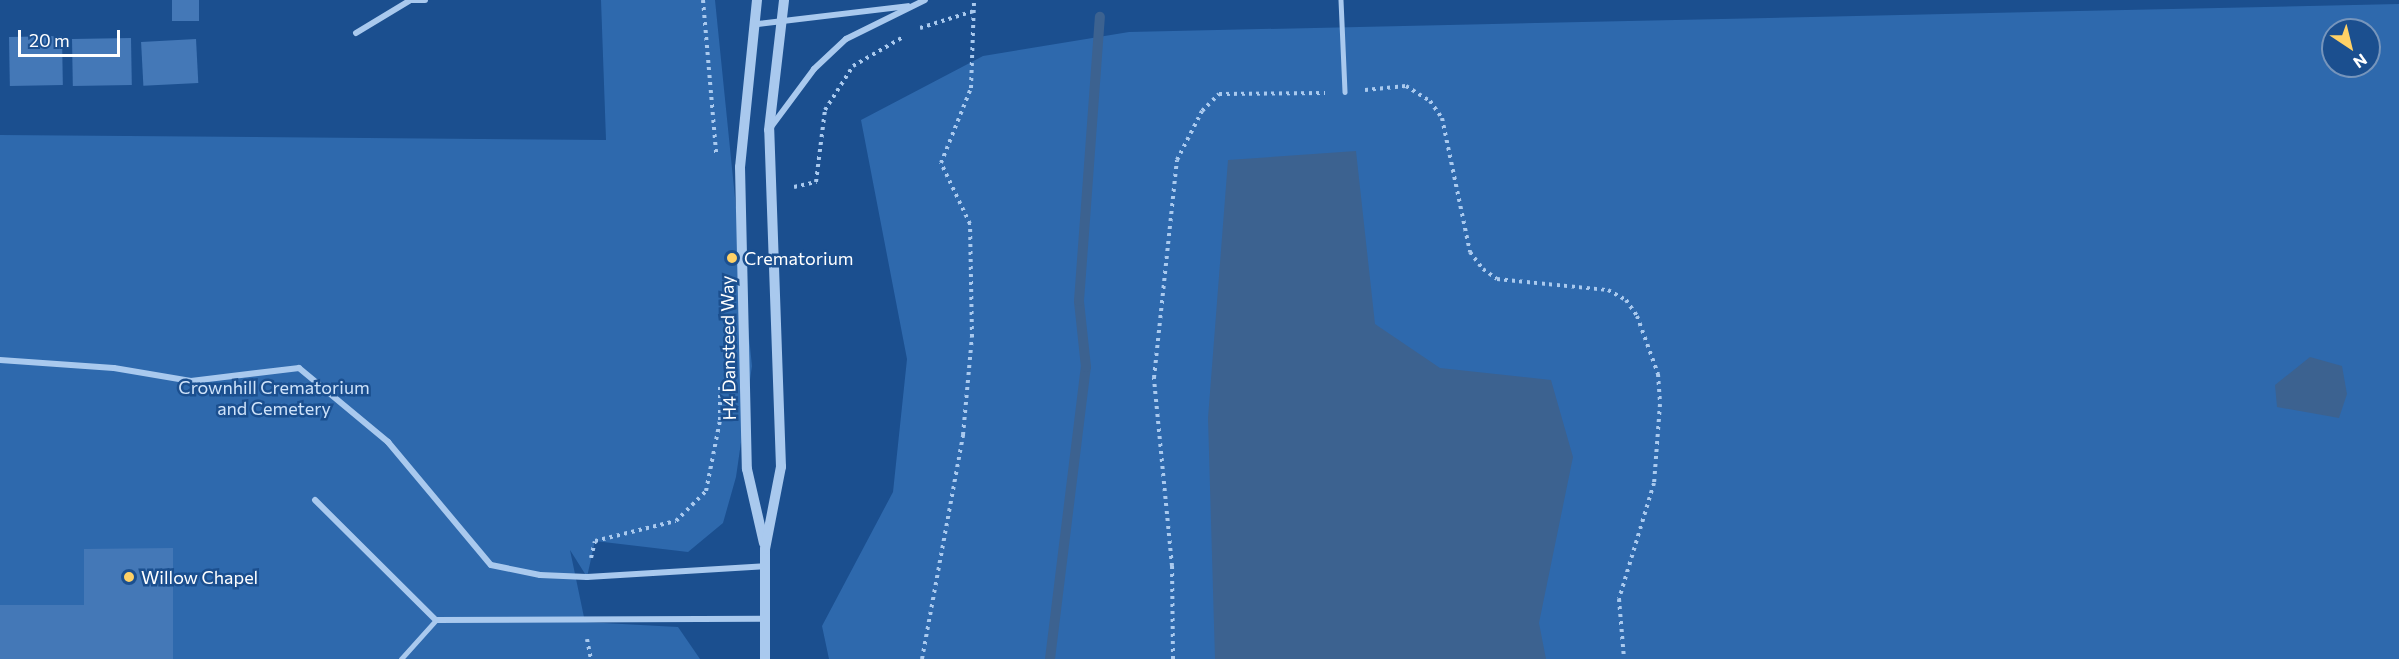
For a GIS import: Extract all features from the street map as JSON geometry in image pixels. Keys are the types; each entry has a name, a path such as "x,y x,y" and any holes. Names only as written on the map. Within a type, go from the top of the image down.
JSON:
{"street":[{"path":"356,33 409,1 425,0"},
{"name":"H4 Dansteed Way","path":"757,0 758,24 741,167 747,469 765,549"},
{"name":"H4 Dansteed Way","path":"765,659 765,549 780,467 769,130 785,24 784,0"},
{"path":"769,130 814,69 846,39 924,0"},
{"path":"758,24 785,24 915,5"},
{"path":"0,360 114,368 192,381 299,368 388,442 491,565 540,575 587,577 765,566"},
{"path":"315,500 436,620 766,619"}],"lane":[{"path":"1341,0 1345,92"},
{"path":"401,659 436,620"}],"path":[{"path":"703,0 718,171 741,167"},
{"path":"922,659 963,435 972,337 970,224 941,163 970,88 974,0"},
{"path":"915,29 974,11"},
{"path":"771,191 816,182 825,110 853,66 906,34"},
{"path":"1173,659 1172,566 1154,378 1177,160 1202,111 1219,94 1345,92 1406,86 1430,101 1442,118 1470,252 1484,269 1497,279 1608,290 1626,300 1637,315 1658,374 1660,404 1654,483 1619,599 1624,659"},
{"path":"587,577 595,541 676,521 706,491 720,420 719,372"},
{"path":"586,618 591,659"}],"green space":[{"name":"Crownhill Crematorium and Cemetery","path":"601,0 715,0 752,366 736,477 723,523 688,552 595,541 587,577 570,550 585,622 678,627 700,659 0,659 0,135 606,140"},
{"path":"2399,4 2399,659 829,659 822,626 893,492 907,359 861,120 983,56 1129,32"}],"shaded area":[{"path":"1356,151 1375,324 1440,368 1551,380 1573,457 1539,623 1546,659 1215,659 1208,418 1228,160"},
{"path":"2310,357 2342,366 2347,394 2339,418 2277,407 2275,385"}],"building":[{"path":"172,0 199,0 199,21 172,21"},
{"path":"62,36 63,85 10,86 9,37"},
{"path":"131,38 132,85 73,86 72,39"},
{"path":"196,39 198,83 143,86 141,42"},
{"name":"Willow Chapel","path":"173,548 173,659 0,659 0,605 84,605 84,549"}],"waterway":[{"path":"1050,659 1086,367 1079,301 1100,17"}],"place":[{"name":"Crematorium","path":"732,258"},
{"name":"Willow Chapel","path":"129,577"}]}
